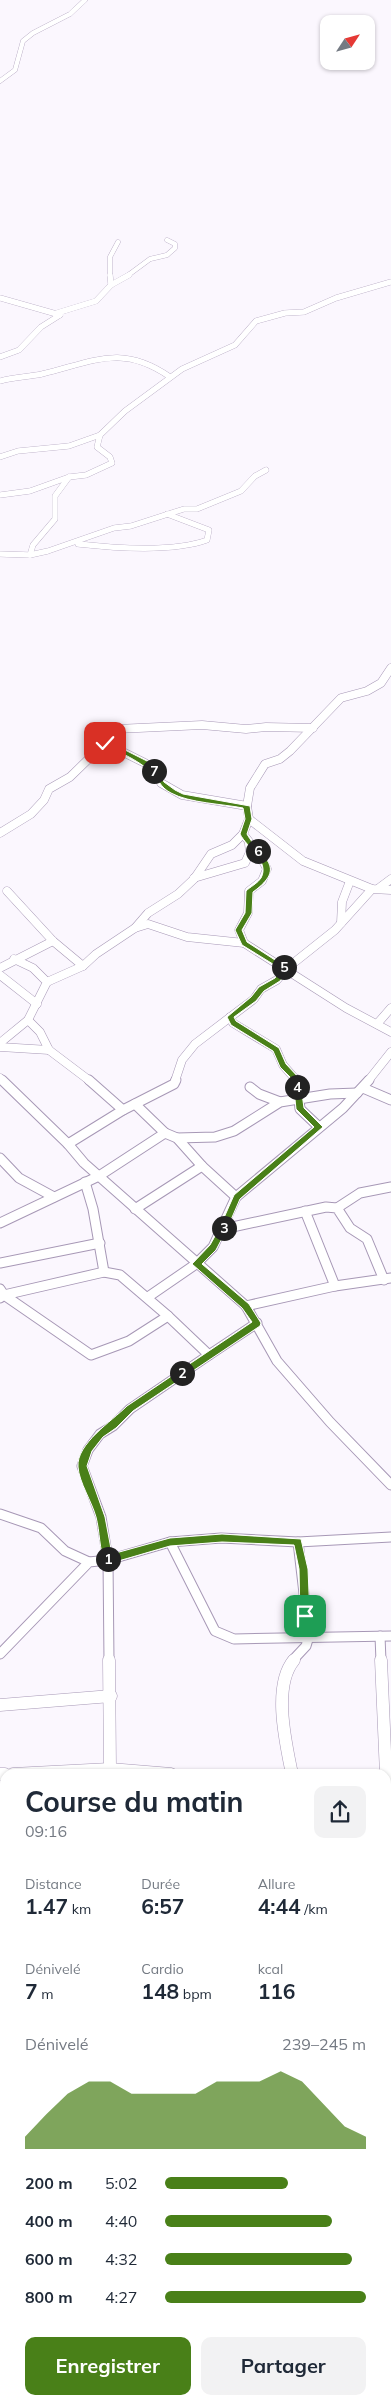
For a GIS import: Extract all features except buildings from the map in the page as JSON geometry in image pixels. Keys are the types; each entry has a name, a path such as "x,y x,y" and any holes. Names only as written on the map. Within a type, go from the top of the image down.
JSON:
{"street":[{"path":"0,81 11,75 18,67 21,43 45,26 69,15 85,0"},
{"path":"0,298 28,307 57,313 96,302 111,285 135,271 150,259 172,252 175,244 167,240"},
{"path":"111,285 108,267 111,250 118,242"},
{"path":"0,457 18,451 69,446 100,435 125,410 170,377 206,356 228,350 256,321 263,318 304,312 336,298 391,282"},
{"path":"0,358 19,350 41,326 60,315 57,313"},
{"path":"0,381 14,376 45,373 68,364 119,357 133,357 161,370 170,377"},
{"path":"0,495 30,491 69,477 86,475 112,463 110,457 97,447 100,435"},
{"path":"0,554 30,555 70,545 114,528 131,526 184,509 198,509 241,491 255,476 266,470"},
{"path":"30,555 33,545 55,519 55,496 69,477"},
{"path":"70,545 84,544 106,547 191,546 208,540 210,530 166,514"},
{"path":"0,1043 28,1020 47,982 83,966 96,954 135,928 148,913 178,894 194,878 211,854 232,844 244,834 248,819 246,806 254,777 265,764 280,759 341,698 367,691 381,683 391,668"},
{"path":"0,833 31,814 44,800 49,789 70,777 86,758 105,743 116,729 202,725 246,729 266,727 313,728"},
{"path":"105,743 145,763 156,772 161,783 173,791 182,795 246,806"},
{"path":"248,819 303,861 350,881 391,890"},
{"path":"194,878 212,871 230,869 248,860 251,855 249,844 244,834"},
{"path":"244,943 239,930 248,913 249,891 264,881 266,870 264,860 258,850 249,844"},
{"path":"68,1144 123,1110 174,1084 182,1060 195,1044 254,999 261,989 277,980 286,969 341,923 375,888 391,879"},
{"path":"341,923 342,902 350,881"},
{"path":"7,890 53,941 83,966"},
{"path":"135,928 148,924 173,935 202,939 233,939 244,943 346,1008 391,1032"},
{"path":"0,968 14,959 53,941"},
{"path":"14,959 33,968 47,982"},
{"path":"0,975 37,1004"},
{"path":"377,1024 391,1008"},
{"path":"230,1017 233,1023 276,1049 283,1065 297,1079 300,1109 319,1127"},
{"path":"28,1020 40,1032 49,1050 81,1074 123,1110"},
{"path":"0,1047 49,1050"},
{"path":"148,1296 196,1264 213,1247 223,1229 236,1197 360,1091 391,1052"},
{"path":"0,1078 68,1144 84,1163 196,1264 246,1306 257,1323 276,1361 330,1422 391,1484"},
{"path":"250,1087 258,1094 280,1102"},
{"path":"176,1138 215,1137 234,1131 280,1102 298,1098 360,1091 391,1100"},
{"path":"135,1104 165,1133 176,1138 202,1166 236,1197"},
{"path":"0,1223 99,1176 165,1133"},
{"path":"0,1158 19,1178 54,1197"},
{"path":"135,1209 202,1166"},
{"path":"85,1182 100,1243 104,1272"},
{"path":"223,1229 262,1219 326,1207 337,1208 360,1194 391,1187"},
{"path":"246,1306 335,1286 387,1279 367,1239 350,1228 337,1208"},
{"path":"305,1211 335,1286"},
{"path":"0,1262 100,1243"},
{"path":"1,1294 104,1272 120,1275 148,1296 209,1355"},
{"path":"1,1294 91,1355 129,1341 168,1316"},
{"path":"110,1769 111,1696 108,1560 101,1517 82,1466 88,1450 100,1434 113,1426 130,1409 257,1323"},
{"path":"1,1516 42,1528 65,1551 89,1562 108,1560 170,1542 222,1538 298,1542 391,1537"},
{"path":"170,1542 215,1631 234,1639 386,1636 386,1769"},
{"path":"291,1769 286,1744 283,1702 287,1670 305,1648 309,1637 305,1616 303,1569 298,1542"},
{"path":"2,1647 89,1562"},
{"path":"0,1705 111,1696"}],"route":[{"path":"105,743 145,763 156,772 161,783 173,791 182,795 246,806 248,819 244,834 249,844 258,850 264,860 266,870 264,881 249,891 250,903 248,913 239,930 244,943 286,969 277,980 261,989 254,999 230,1017 233,1023 276,1049 283,1065 297,1079 300,1109 319,1127 280,1162 236,1197 223,1229 213,1247 196,1264 246,1306 257,1323 130,1409 113,1426 100,1434 88,1450 82,1466 101,1517 108,1560 170,1542 222,1538 298,1542 303,1569 305,1616"}]}
